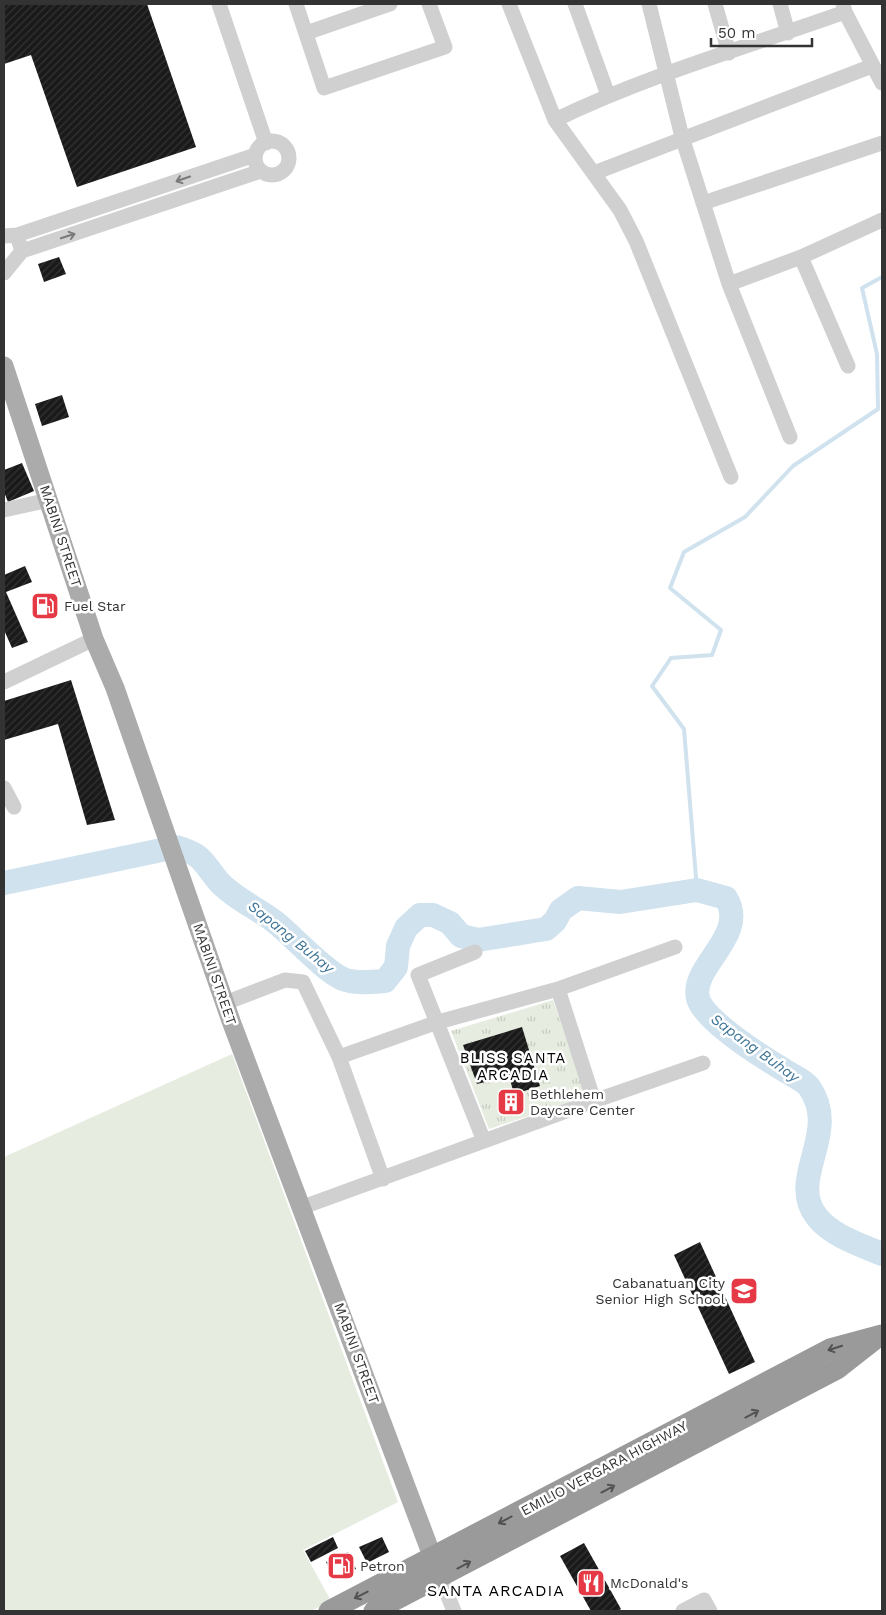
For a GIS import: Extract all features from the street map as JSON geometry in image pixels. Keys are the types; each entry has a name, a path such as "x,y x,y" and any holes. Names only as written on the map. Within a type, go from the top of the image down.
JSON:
{"highway":[{"name":"EMILIO VERGARA HIGHWAY","path":"329,1611 830,1349 882,1334"},
{"name":"EMILIO VERGARA HIGHWAY","path":"374,1611 837,1369 882,1334"}],"main road":[{"name":"MABINI STREET","path":"4,366 94,639 115,688 225,1004 440,1577"}],"street":[{"path":"219,4 266,143"},
{"path":"296,4 324,88 445,47 428,4"},
{"path":"306,33 390,4"},
{"path":"509,4 555,120 620,210 636,241 731,477"},
{"path":"575,4 608,95"},
{"path":"649,4 682,137 729,284 790,437"},
{"path":"715,4 729,53"},
{"path":"780,4 788,33"},
{"path":"555,120 608,95 667,72 788,33 844,8 882,83"},
{"path":"594,173 682,137 872,66"},
{"path":"22,251 10,236 255,155 261,146 266,143 276,142 285,148 288,152 288,163 282,172 272,175 261,171 257,166 255,155"},
{"path":"703,203 882,143"},
{"path":"4,273 22,251 261,171"},
{"path":"729,284 801,257 882,220"},
{"path":"801,257 848,366"},
{"path":"4,510 49,500"},
{"path":"4,682 94,639"},
{"path":"4,788 14,807"},
{"path":"339,1057 438,1022 558,989 675,947"},
{"path":"475,952 418,975 484,1141"},
{"path":"225,1004 285,980 303,982 339,1057 383,1179"},
{"path":"558,989 594,1101"},
{"path":"303,1208 703,1063"},
{"path":"440,1577 454,1611"},
{"path":"683,1611 704,1600 710,1611"}],"green space":[{"path":"553,1000 586,1097 489,1129 451,1031"},
{"path":"232,1054 398,1502 303,1550 331,1601 311,1611 4,1611 4,1157"}],"building":[{"path":"4,4 147,4 196,147 77,187 31,55 4,64"},
{"path":"59,257 66,274 44,282 38,264"},
{"path":"62,395 69,417 42,426 35,404"},
{"path":"22,463 34,491 8,502 4,492 4,470"},
{"path":"25,566 32,582 6,592 28,642 12,648 4,630 4,575"},
{"path":"71,680 115,820 87,825 58,724 4,740 4,701"},
{"path":"522,1027 540,1086 518,1093 522,1105 503,1111 499,1099 514,1094 509,1076 477,1084 463,1045"},
{"path":"700,1242 755,1362 729,1374 674,1255"},
{"path":"333,1537 338,1548 311,1562 305,1551"},
{"name":"Petron","path":"382,1537 389,1552 367,1563 359,1547"},
{"name":"McDonald's","path":"584,1543 621,1609 618,1611 591,1611 560,1556"},
{"name":"Petron","path":"348,1552 356,1569 334,1579 326,1562"}],"waterway":[{"path":"697,890 684,729 652,686 671,658 712,655 721,630 670,588 684,552 745,517 793,466 878,409 877,354 862,288 882,277"},
{"name":"Sapang Buhay","path":"4,883 176,847 197,856 225,888 283,928 335,975 353,982 385,981 396,967 398,946 406,928 420,915 433,915 450,923 461,936 478,940 546,929 555,921 561,910 578,898 620,902 697,890 726,898 731,912 730,925 725,938 702,974 698,986 698,998 702,1007 711,1017 735,1038 807,1084 818,1104 820,1121 807,1187 809,1202 817,1217 831,1230 882,1254"}],"place":[{"name":"Fuel Star","path":"45,606"},
{"name":"Bethlehem Daycare Center","path":"511,1102"},
{"name":"Cabanatuan City Senior High School","path":"744,1291"},
{"name":"Petron","path":"341,1566"},
{"name":"McDonald's","path":"591,1583"}],"district":[{"name":"BLISS SANTA ARCADIA","path":"513,1066"},
{"name":"SANTA ARCADIA","path":"496,1590"}]}
